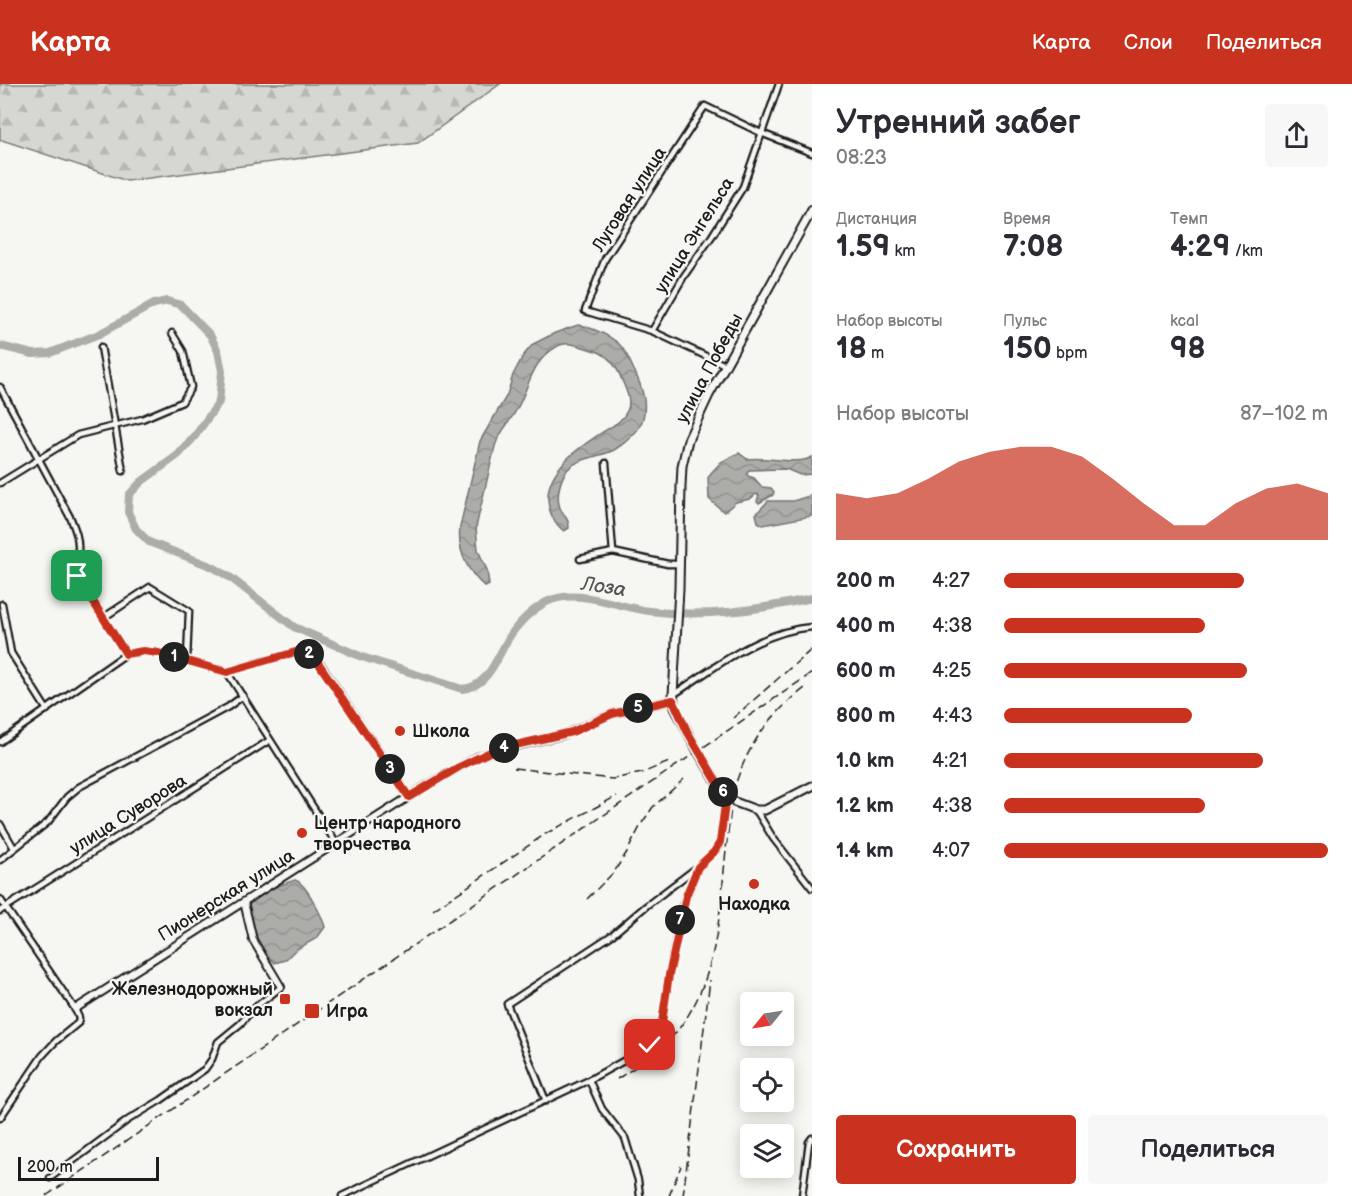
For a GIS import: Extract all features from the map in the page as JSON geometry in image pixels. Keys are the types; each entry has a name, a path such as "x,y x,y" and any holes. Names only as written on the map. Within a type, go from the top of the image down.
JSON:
{"main road":[{"name":"улица Победы","path":"673,697 684,456 694,425 725,365 812,210"},
{"path":"673,697 687,731 726,797 732,801 756,810 771,809 812,786"}],"street":[{"name":"улица Энгельса","path":"652,331 684,276 742,187 779,84"},
{"name":"Луговая улица","path":"652,331 585,311 606,259 705,106 761,133"},
{"path":"761,133 812,153"},
{"path":"652,331 725,365"},
{"path":"0,483 78,435 142,419 182,402 191,387 183,351 172,333"},
{"path":"101,347 117,426 123,471"},
{"path":"0,387 74,528 78,549 75,569 77,576 126,654"},
{"path":"606,463 613,552"},
{"path":"580,559 613,552 668,564 678,564"},
{"path":"103,618 150,587 189,610 187,660"},
{"path":"2,604 11,653 46,710"},
{"path":"673,697 714,668 763,640 794,629 812,627"},
{"path":"0,742 126,654 143,651 159,653 227,672 299,651 307,652 322,666 409,797"},
{"path":"227,672 336,843"},
{"path":"0,860 48,822 67,797 80,787 228,707 243,696"},
{"name":"Пионерская улица","path":"75,1009 459,767 494,750 572,732 612,714 673,697"},
{"name":"улица Суворова","path":"0,911 270,740"},
{"path":"546,1101 507,1004 612,935 714,852 720,842 726,797"},
{"path":"756,810 773,838 812,888"},
{"path":"0,824 14,848"},
{"path":"342,1196 546,1101 645,1049 660,1034 682,907 698,867"},
{"path":"0,899 79,1018 78,1023 42,1056 0,1118"},
{"path":"50,1178 128,1120 205,1069 212,1059 218,1042 240,1024 253,1009 281,987 253,940 244,902"},
{"path":"589,1080 602,1109 625,1138 638,1180 640,1196"},
{"path":"802,1196 809,1142 812,1138"}],"green space":[{"path":"0,84 500,84 418,143 127,181 0,141"}],"water":[{"path":"578,325 605,335 624,350 644,398 642,422 633,435 617,448 574,464 565,473 558,497 560,508 569,525 569,528 564,531 555,521 550,510 549,489 553,478 558,469 575,452 625,415 629,399 615,366 601,353 566,344 556,347 542,359 495,446 476,527 478,550 487,570 489,585 485,587 468,568 459,536 480,441 507,395 513,375 523,356 533,344"},
{"path":"739,453 747,459 798,461 812,457 812,474 800,475 786,469 749,470 748,476 754,478 762,487 771,488 773,495 759,503 757,501 759,495 756,494 750,499 736,502 724,512 709,499 708,478 721,462"},
{"path":"812,495 812,516 763,525 758,522 756,514 768,501 793,501"},
{"path":"295,880 309,893 325,927 317,938 295,950 285,960 275,963 259,945 251,922 249,905 269,889"}],"waterway":[{"name":"Лоза","path":"0,346 33,354 50,353 99,334 154,304 167,301 181,305 210,335 218,351 222,371 219,402 195,436 178,455 141,482 129,495 128,512 136,529 149,542 213,567 231,578 294,627 362,657 462,689 472,687 486,676 512,633 526,617 545,603 558,598 581,597 649,611 690,614 751,609 812,598"}],"railway":[{"path":"733,718 812,649"},
{"path":"46,1196 812,673"},
{"path":"617,1079 664,1045 677,1031 702,988 715,940 731,808 738,777 750,750 765,727 805,688"},
{"path":"514,768 613,779 642,773 669,762"},
{"path":"587,899 614,872 653,807 684,779"},
{"path":"433,910 547,833 617,796"},
{"path":"683,1196 710,980"},
{"path":"669,1196 681,1166"}],"place":[{"name":"Школа","path":"400,731"},
{"name":"Центр народного творчества","path":"302,833"},
{"name":"Находка","path":"754,884"},
{"name":"Железнодорожный вокзал","path":"285,999"},
{"name":"Игра","path":"312,1011"}],"route":[{"path":"77,576 126,654 143,651 159,653 227,672 299,651 307,652 322,666 409,797 477,757 494,750 572,732 612,714 673,700 696,748 726,797 720,842 714,852 698,867 682,907 660,1034 650,1045"}]}
